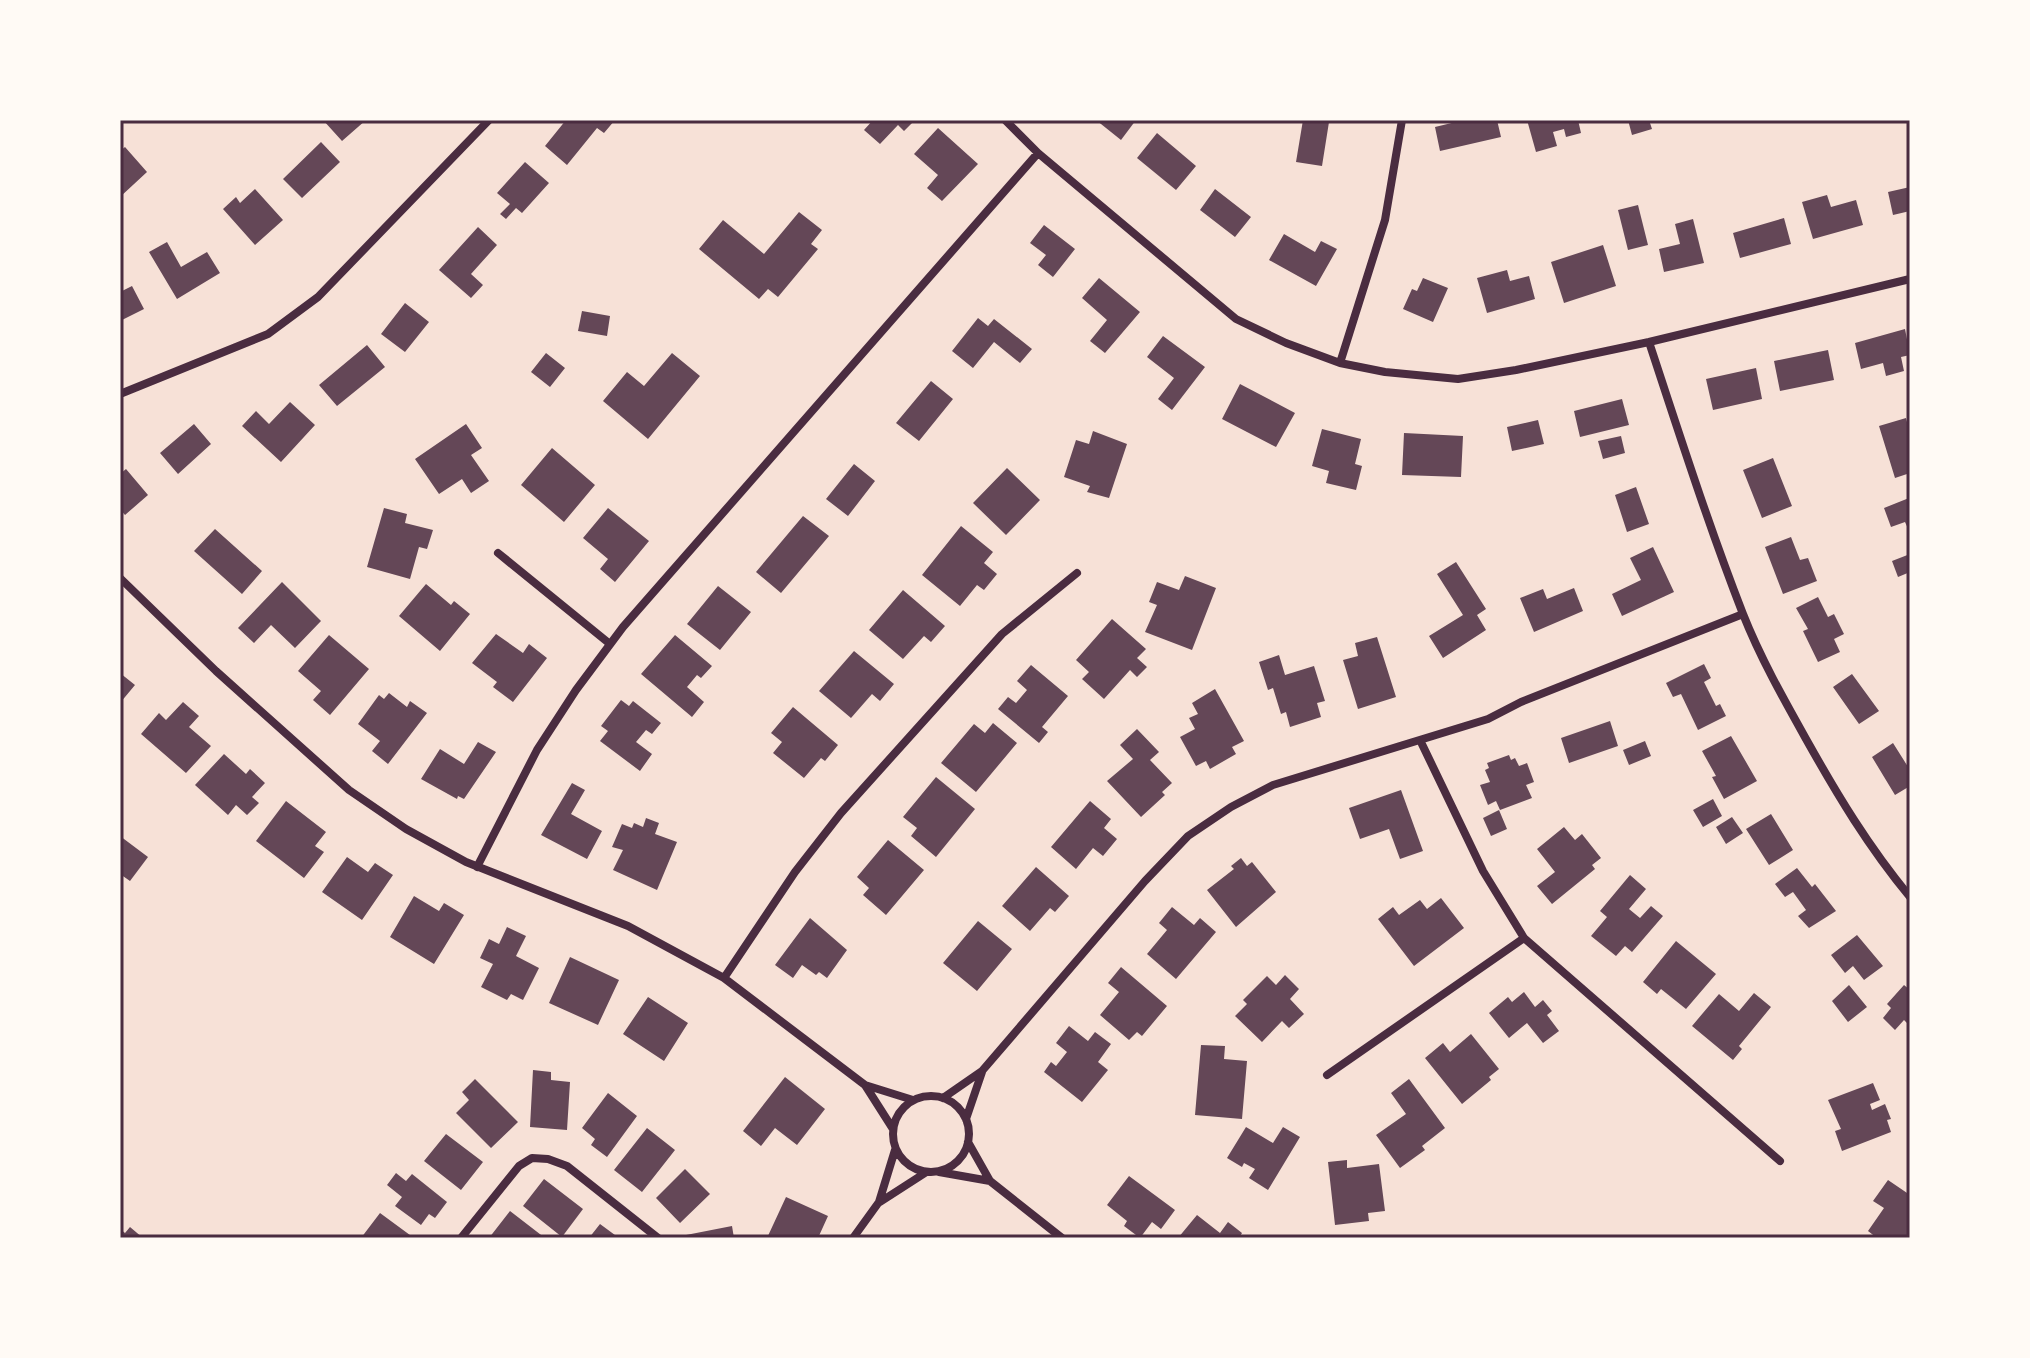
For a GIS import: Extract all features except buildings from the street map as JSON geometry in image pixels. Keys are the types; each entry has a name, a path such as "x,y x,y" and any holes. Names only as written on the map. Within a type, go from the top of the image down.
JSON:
{"street":[{"path":"120,394 268,334 305,307 489,120"},
{"path":"1005,120 1038,153 1236,319 1286,343 1340,363 1385,372 1458,379 1516,370 1649,342 1910,279"},
{"path":"1340,363 1385,220 1402,120"},
{"path":"477,867 537,750 610,644 1038,153"},
{"path":"1649,342 1704,511 1743,614 1773,680 1875,855 1910,897"},
{"path":"498,553 610,644"},
{"path":"724,978 795,872 841,813 1002,634 1077,573"},
{"path":"120,578 227,682 349,790 406,829 477,867 628,926 724,978 865,1085 914,1100"},
{"path":"943,1098 982,1071 1145,881 1188,836 1231,807 1273,785 1488,719 1521,702 1743,614"},
{"path":"1420,740 1483,871 1524,938 1780,1161"},
{"path":"1327,1075 1524,938"},
{"path":"982,1071 966,1119 968,1142 990,1181 1062,1238"},
{"path":"865,1085 893,1129"},
{"path":"853,1238 879,1202 895,1150 893,1129 899,1112 914,1100 931,1096 954,1104 966,1119"},
{"path":"938,1172 961,1159 968,1142"},
{"path":"895,1150 907,1165 925,1173"},
{"path":"461,1238 519,1166 532,1158 548,1159 567,1166 658,1238"},
{"path":"879,1202 925,1173 938,1172 990,1181"}]}
